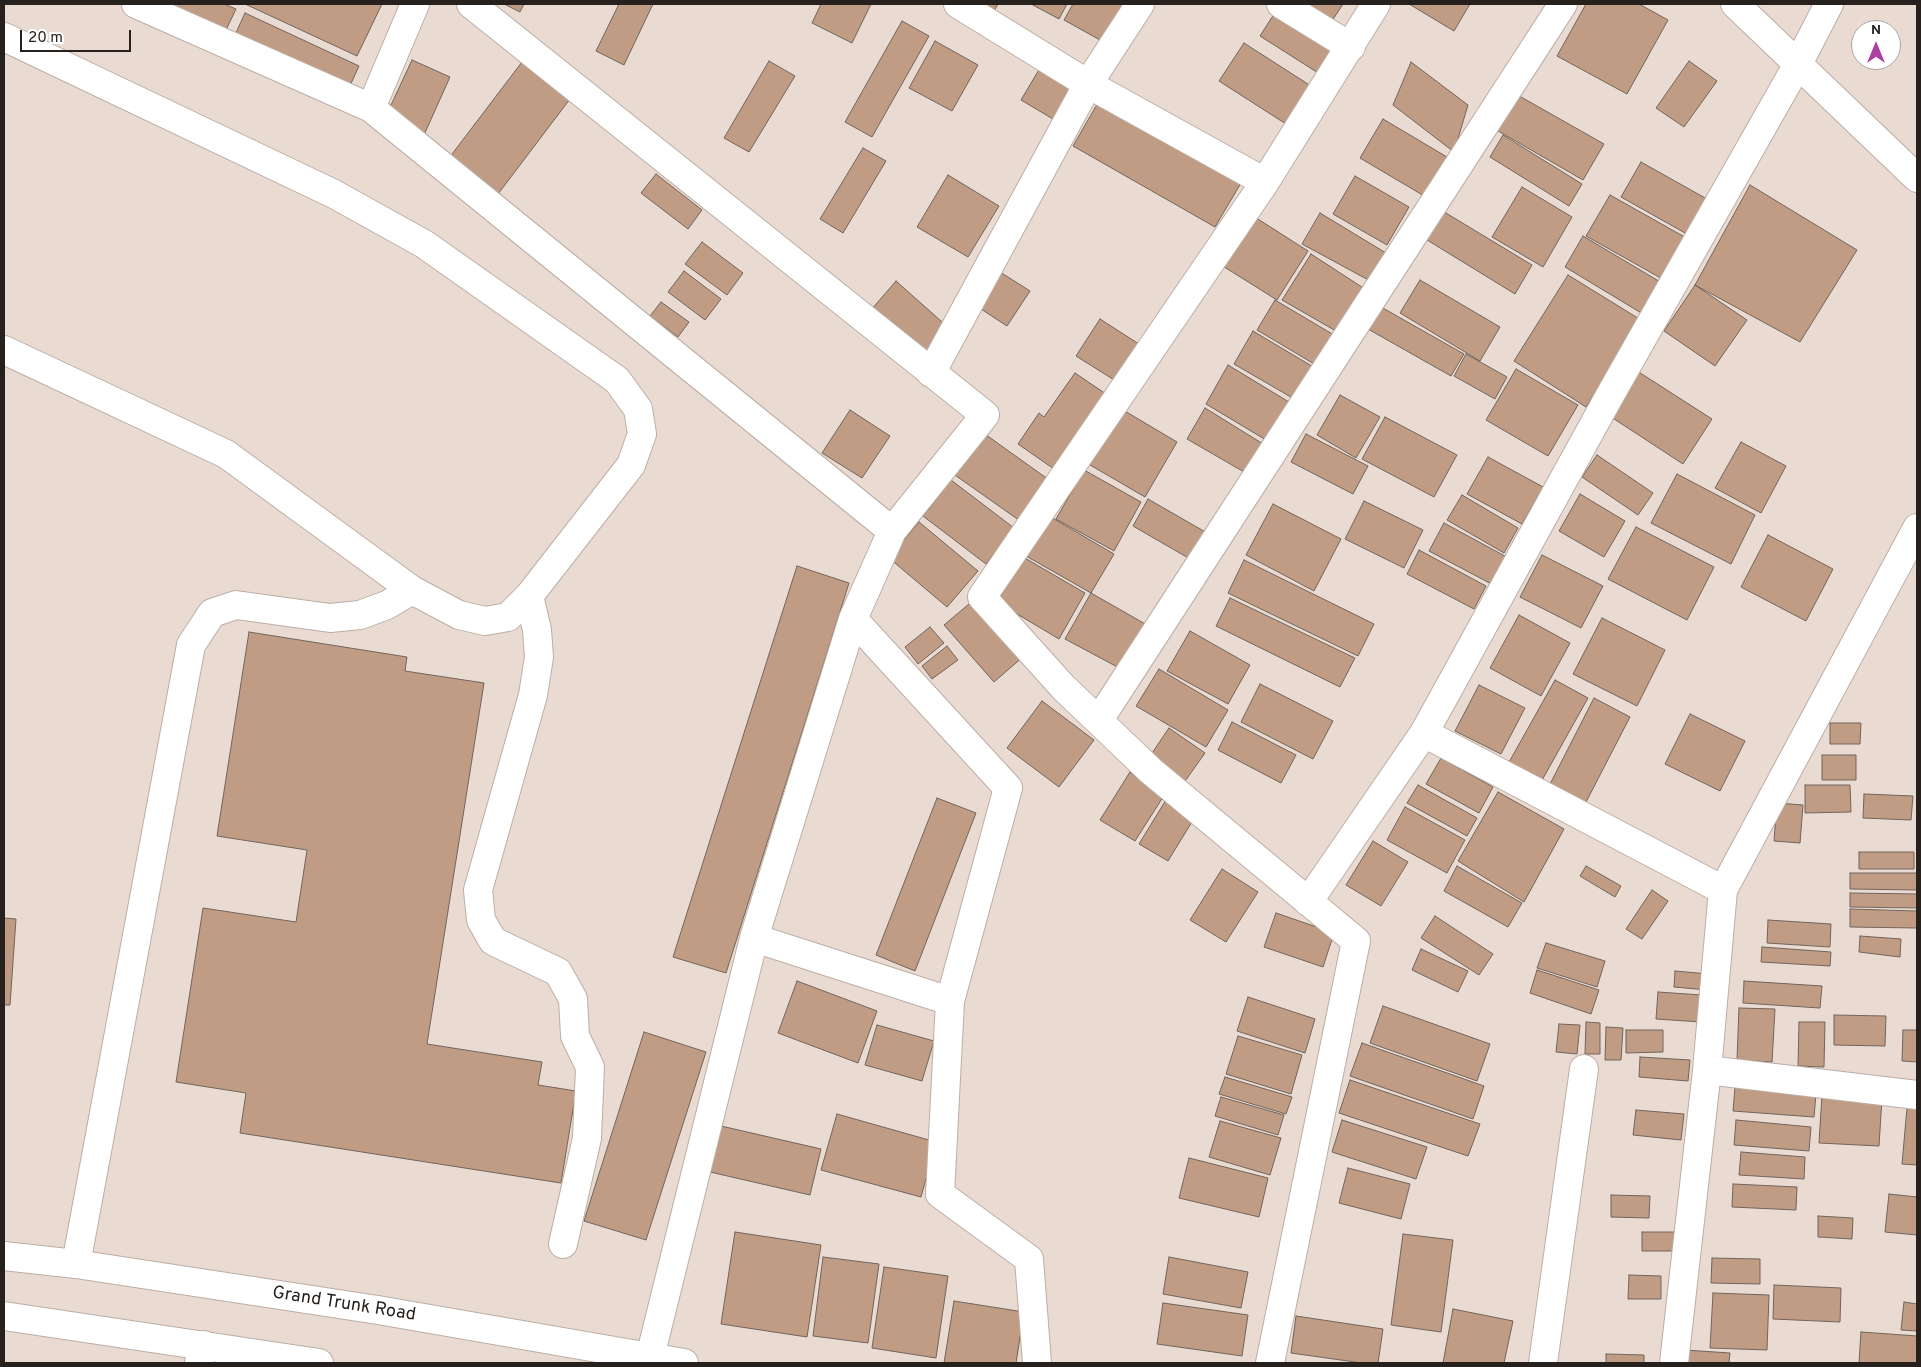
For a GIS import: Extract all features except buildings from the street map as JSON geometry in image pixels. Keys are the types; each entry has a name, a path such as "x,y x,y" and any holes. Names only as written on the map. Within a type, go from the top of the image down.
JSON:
{"street":[{"path":"136,4 371,108 892,531"},
{"path":"371,108 415,4"},
{"path":"472,4 931,374 985,415 892,531 853,619 754,938 650,1357"},
{"path":"958,4 1088,84 1264,182"},
{"path":"931,374 1088,84 1140,4"},
{"path":"1281,4 1351,47"},
{"path":"1270,1363 1356,941 1151,771 1063,686 982,597 1264,182 1351,47 1376,4"},
{"path":"1099,720 1562,4"},
{"path":"1735,4 1917,178"},
{"path":"1308,902 1424,733 1609,397 1798,64 1829,4"},
{"path":"4,37 334,194 424,244 617,380 638,409 642,434 631,465 529,596 508,617 485,622 459,615 412,590 226,454 4,350"},
{"path":"1674,1363 1707,1070 1723,890 1917,528"},
{"path":"76,1264 191,645 212,614 236,605 330,618 360,615 387,605 412,590"},
{"path":"529,596 537,630 539,657 533,694 478,890 481,920 493,941 558,972 573,999 575,1036 590,1066 587,1138 562,1244"},
{"path":"853,619 1008,788 950,1002 940,1194 1028,1259 1036,1363"},
{"path":"1424,733 1723,890"},
{"path":"754,938 950,1002"},
{"path":"1543,1363 1584,1069"},
{"path":"1707,1070 1917,1095"},
{"name":"Grand Trunk Road","path":"4,1256 76,1264 378,1310 684,1363"},
{"path":"4,1316 201,1354 320,1363"}]}
